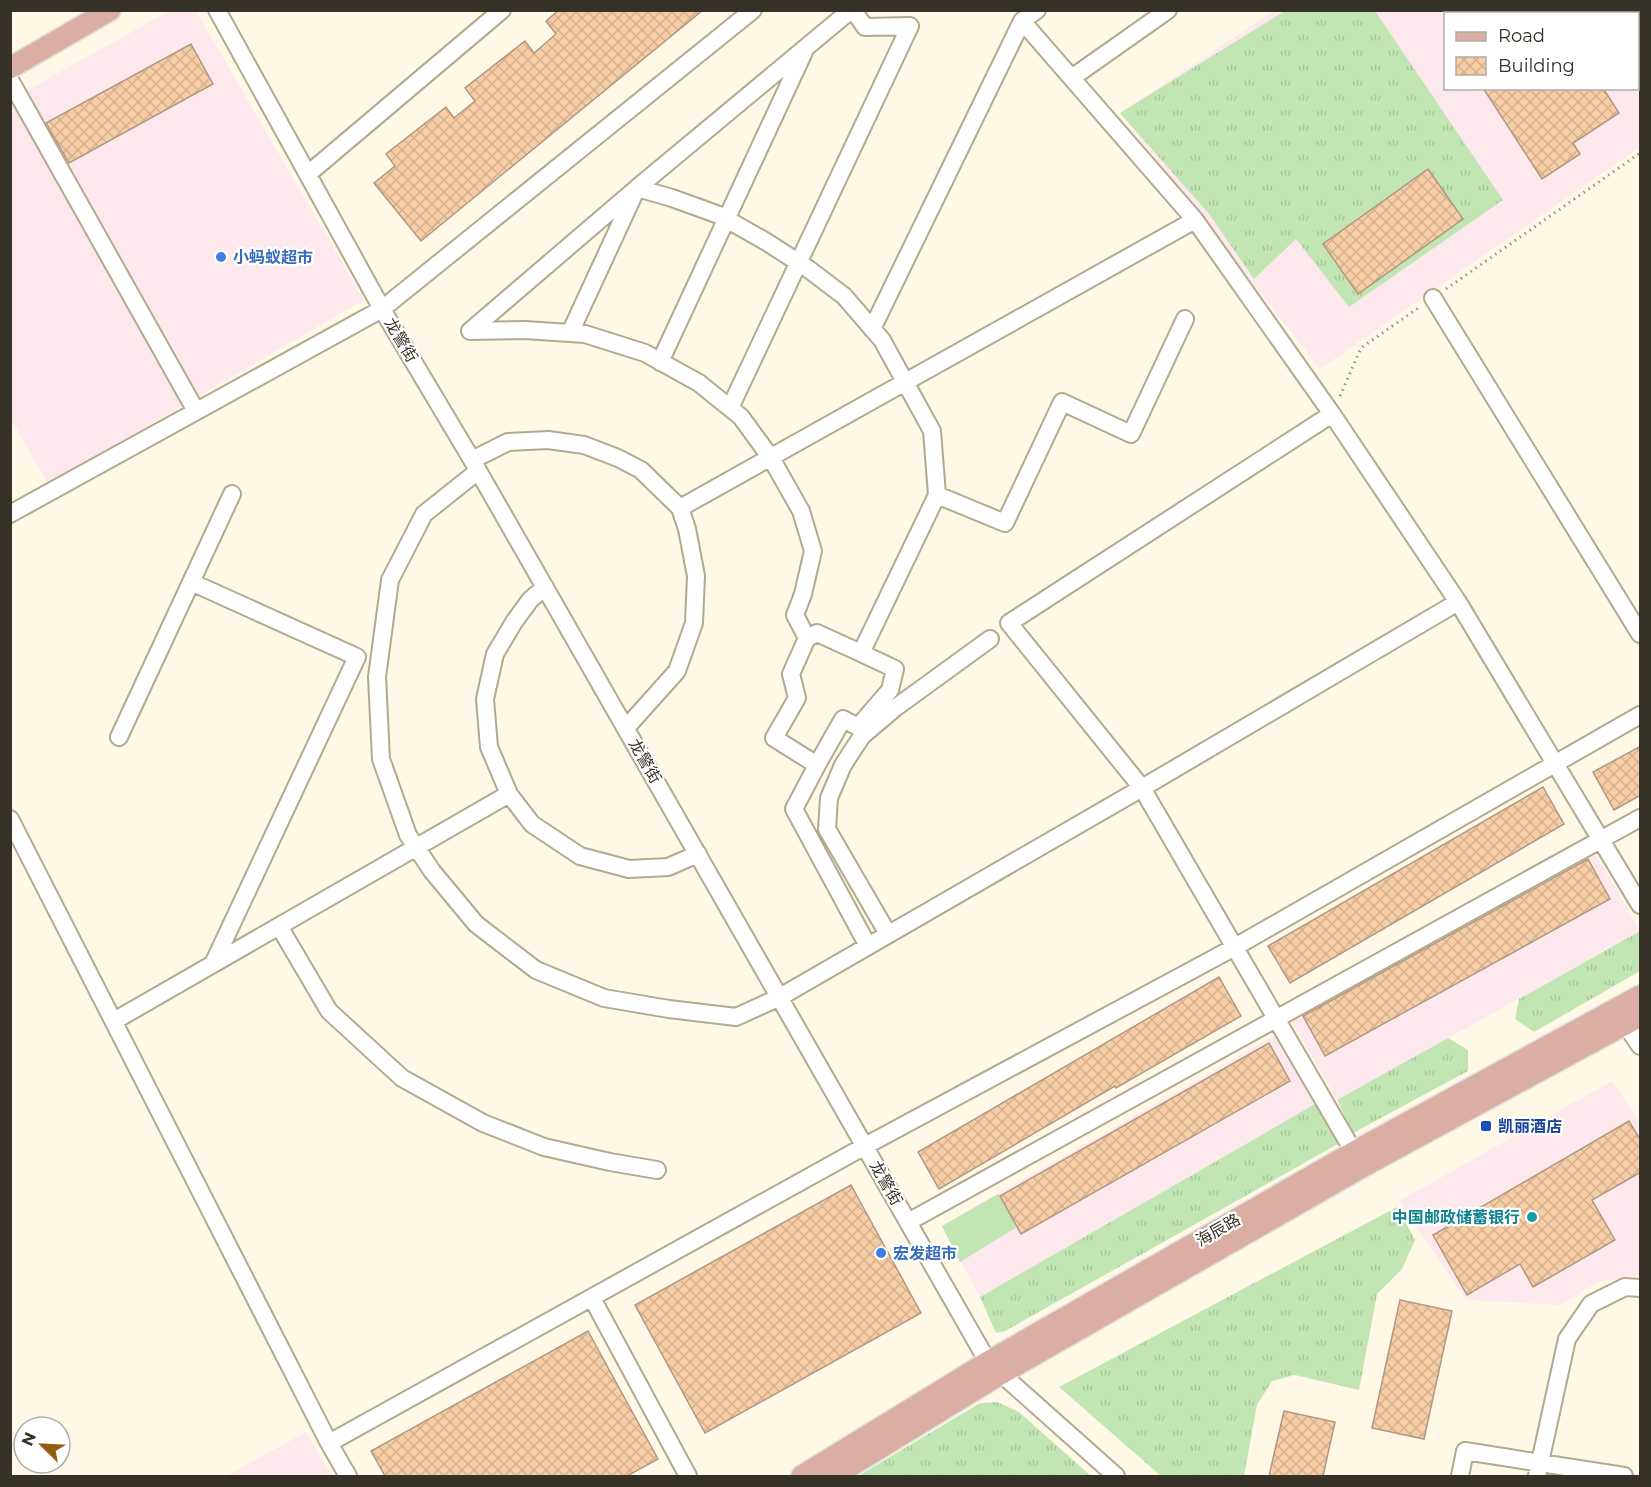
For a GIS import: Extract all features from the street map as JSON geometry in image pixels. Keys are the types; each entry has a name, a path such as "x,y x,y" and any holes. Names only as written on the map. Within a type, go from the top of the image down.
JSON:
{"main road":[{"path":"10,68 110,10"},
{"name":"海辰路","path":"802,1476 1358,1159 1628,1017 1641,996"},
{"name":"海辰路","path":"834,1476 995,1368"}],"street":[{"name":"龙警街","path":"217,10 382,309 545,587 908,1222 995,1368 1116,1476"},
{"path":"308,174 502,10"},
{"path":"10,514 382,309 753,10"},
{"path":"730,408 910,26 865,27 852,10 637,188 470,331 525,330 585,334 645,353 699,383 741,417 771,458 801,511 813,551 803,594 795,615 807,638"},
{"path":"872,328 1022,21 1037,10"},
{"path":"1072,77 1168,10"},
{"path":"1022,21 1195,220 1332,414 1458,602 1640,902"},
{"path":"660,362 806,48"},
{"path":"10,80 196,411"},
{"path":"637,188 672,198 727,219 798,262 844,296 882,340 932,431 937,495 861,653"},
{"path":"570,333 637,188"},
{"path":"680,508 1195,220"},
{"path":"1433,298 1641,634"},
{"path":"937,495 1005,523 1062,402 1131,434 1185,319"},
{"path":"1332,414 1009,623 1142,788 1358,1159"},
{"path":"626,728 678,671 694,623 696,576 687,529 680,508 641,470 618,458 584,445 548,440 508,442 475,466 424,514 390,580 377,677 381,759 408,835 432,872 476,924 536,970 604,998 669,1009 736,1017 780,997 1458,602"},
{"path":"119,737 232,494"},
{"path":"191,582 357,657 379,658"},
{"path":"545,587 530,600 495,654 485,699 489,747 509,794 532,824 580,856 629,869 668,867 698,854"},
{"path":"817,765 774,738 797,698 791,674 807,638 817,633 894,669 890,690 858,727 843,719 794,809 868,946"},
{"path":"888,934 827,829 829,798 843,765 862,736 895,708 990,639"},
{"path":"213,964 357,657"},
{"path":"329,1443 865,1146 1235,947 1641,715"},
{"path":"114,1021 509,794"},
{"path":"908,1222 1641,818"},
{"path":"12,825 348,1476"},
{"path":"279,926 329,1011 402,1078 483,1123 544,1147 657,1170"},
{"path":"1628,1017 1641,1046"},
{"path":"1538,1469 1567,1339 1591,1304 1625,1287 1641,1288"},
{"path":"592,1298 688,1476"},
{"path":"1460,1476 1465,1451 1538,1469 1624,1476"}],"path":[{"path":"1332,414 1361,348 1641,153"}],"shaded area":[{"path":"169,11 196,11 364,300 48,484 11,419 10,100"},
{"path":"1274,11 1640,11 1640,147 1320,369 1120,113"},
{"path":"1596,854 1640,931 1337,1100 1292,1022"},
{"path":"1276,1035 1317,1103 980,1297 942,1226"},
{"path":"1612,1081 1640,1123 1640,1275 1598,1282 1561,1305 1465,1298 1399,1201"},
{"path":"306,1432 332,1476 226,1476"}],"green space":[{"path":"1285,11 1375,11 1503,200 1349,307 1296,239 1254,279 1209,214 1120,113"},
{"path":"1640,931 1640,971 1534,1032 1515,1019 1519,999"},
{"path":"1448,1038 1468,1050 1468,1071 1353,1133 1337,1100"},
{"path":"1317,1103 1338,1144 1005,1331 996,1333 980,1297"},
{"path":"998,1194 1017,1227 960,1262 942,1226"},
{"path":"1397,1207 1415,1240 1402,1269 1377,1294 1359,1390 1295,1375 1272,1381 1257,1405 1244,1476 1161,1476 1059,1387"},
{"path":"997,1402 1019,1412 1091,1476 858,1476 980,1403"}],"building":[{"path":"559,10 703,10 421,241 374,183 395,166 386,154 446,107 454,118 475,101 465,88 525,41 534,53 556,34 546,21"},
{"path":"191,44 213,84 69,163 46,123"},
{"path":"1484,90 1604,90 1619,113 1573,143 1580,154 1542,179"},
{"path":"1428,169 1463,219 1358,294 1323,244"},
{"path":"1641,746 1641,795 1614,810 1593,772"},
{"path":"1543,787 1564,824 1290,983 1268,946"},
{"path":"1588,859 1610,899 1325,1056 1303,1016"},
{"path":"1219,977 1241,1016 1116,1088 1115,1086 939,1189 918,1152"},
{"path":"1269,1043 1290,1081 1021,1234 1000,1196"},
{"name":"中国邮政储蓄银行","path":"1629,1121 1641,1141 1641,1172 1592,1200 1615,1240 1533,1287 1520,1264 1467,1295 1433,1235"},
{"path":"851,1185 921,1313 705,1433 635,1305"},
{"path":"1400,1300 1452,1311 1424,1439 1372,1428"},
{"path":"588,1331 658,1459 627,1476 385,1476 371,1451"},
{"path":"1284,1411 1335,1422 1323,1476 1269,1476"}],"place":[{"name":"小蚂蚁超市","path":"221,257"},
{"name":"凯丽酒店","path":"1486,1126"},
{"name":"中国邮政储蓄银行","path":"1532,1217"},
{"name":"宏发超市","path":"881,1253"}]}
